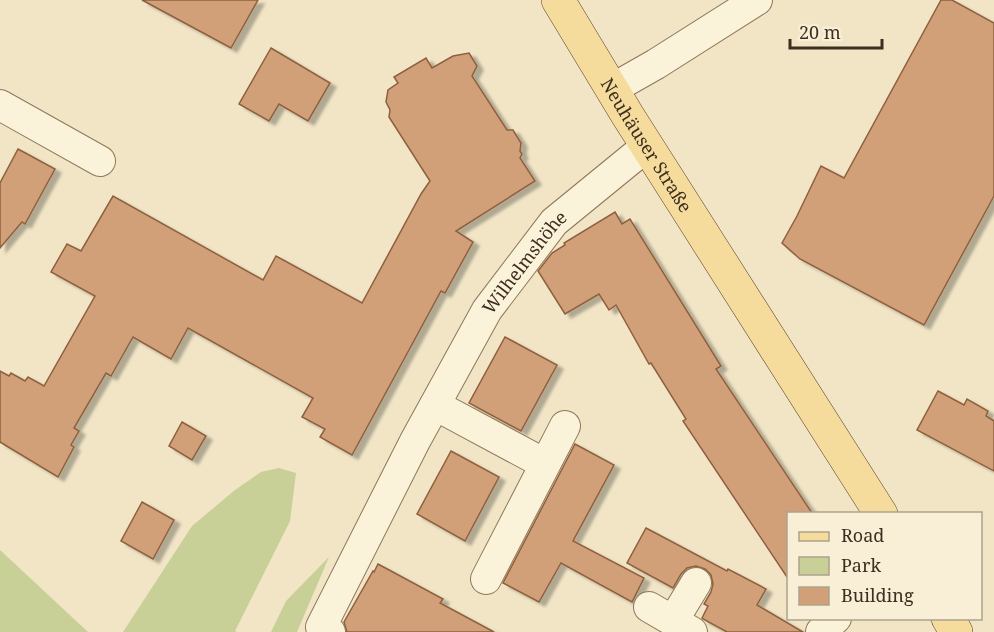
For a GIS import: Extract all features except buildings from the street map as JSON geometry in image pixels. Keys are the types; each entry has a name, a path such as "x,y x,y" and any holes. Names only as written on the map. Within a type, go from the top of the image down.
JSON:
{"main road":[{"name":"Neuhäuser Straße","path":"558,0 647,146 881,512"}],"street":[{"path":"612,89 757,0"},
{"path":"0,105 100,161"},
{"name":"Wilhelmshöhe","path":"326,629 435,405 487,310 554,222 647,146"},
{"path":"435,405 545,464"},
{"path":"486,579 565,426"},
{"path":"671,620 696,582"},
{"path":"821,632 834,620"}],"green space":[{"path":"279,468 296,473 290,521 235,631 237,632 123,632 192,526 235,490 261,472"},
{"path":"0,550 88,632 0,632"},
{"path":"329,557 297,632 271,632 286,601"}]}
